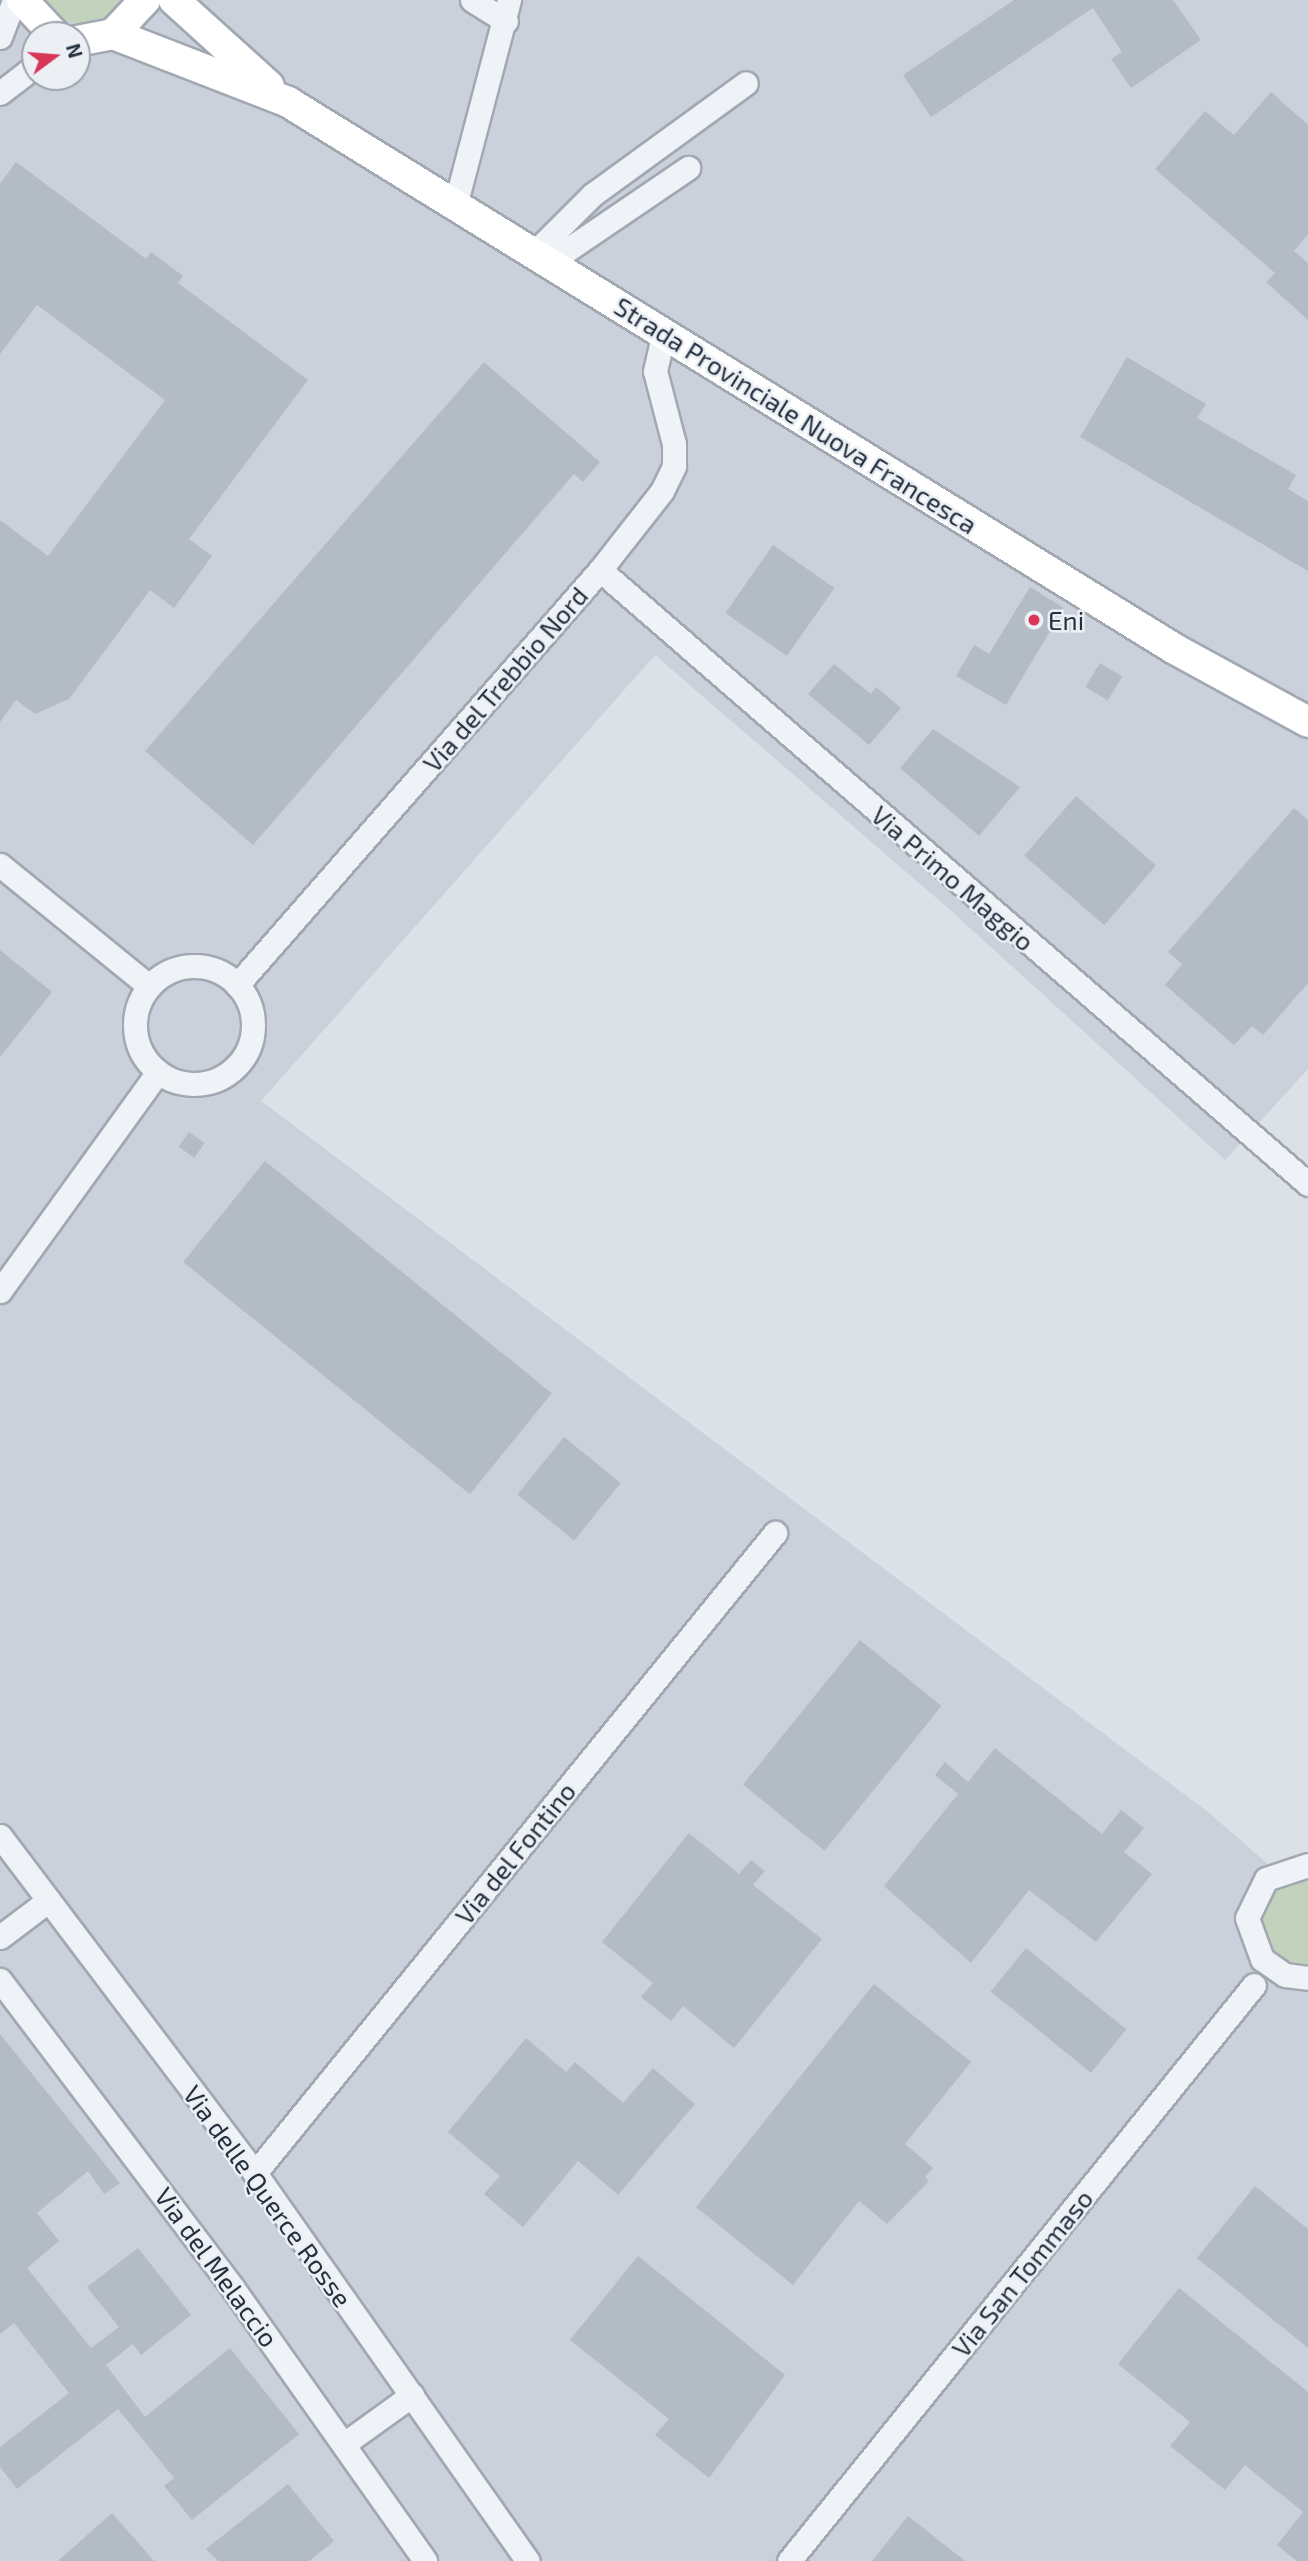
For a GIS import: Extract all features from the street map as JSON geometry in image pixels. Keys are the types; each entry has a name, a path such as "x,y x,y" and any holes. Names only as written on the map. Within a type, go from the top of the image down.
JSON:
{"main road":[{"path":"22,0 42,21"},
{"path":"91,39 113,34 145,0"},
{"name":"Strada Provinciale Nuova Francesca","path":"174,0 288,102"},
{"name":"Strada Provinciale Nuova Francesca","path":"113,34 288,102 544,256 663,335 1173,648 1308,722"}],"street":[{"path":"0,37 14,0"},
{"path":"456,202 508,10 472,0"},
{"path":"0,93 21,77"},
{"path":"544,256 592,195 746,83"},
{"path":"544,256 688,168"},
{"name":"Via del Trebbio Nord","path":"237,985 600,570 674,466 655,371 663,335"},
{"name":"Via Primo Maggio","path":"600,570 1308,1184"},
{"path":"0,865 149,986"},
{"path":"192,966 237,985 252,1016 249,1042 237,1065 199,1083 158,1072 136,1041 134,1021 149,986 192,966"},
{"path":"0,1291 158,1072"},
{"name":"Via del Fontino","path":"255,2173 775,1533"},
{"name":"Via delle Querce Rosse","path":"0,1836 255,2173 528,2561"},
{"path":"1308,1865 1281,1870 1255,1893 1247,1918 1257,1952 1254,1985 1285,1975 1308,1978"},
{"path":"0,1937 49,1900"},
{"path":"1257,1952 1285,1975"},
{"name":"Via del Melaccio","path":"0,1980 345,2444 425,2561"},
{"name":"Via San Tommaso","path":"789,2561 1254,1985"},
{"path":"345,2444 412,2395"}],"shaded area":[{"path":"0,0 1308,0 1308,1069 1225,1160 949,909 655,655 261,1101 1208,1812 1308,1899 1308,2561 0,2561"}],"green space":[{"path":"41,0 127,0 106,19 91,23 62,20"},
{"path":"1308,1875 1308,1966 1298,1966 1268,1947 1259,1919 1266,1896 1279,1882"}],"building":[{"path":"1014,0 1173,0 1201,40 1131,88 1111,59 1122,52 1093,8 931,117 903,75"},
{"path":"1271,92 1308,125 1308,234 1294,251 1308,263 1308,320 1266,282 1275,273 1155,169 1205,111 1234,135"},
{"path":"16,162 146,259 151,252 183,276 178,283 308,380 189,539 212,556 174,608 150,590 69,699 35,714 16,700 0,722 0,520 48,556 165,400 37,305 0,354 0,184"},
{"path":"1127,357 1206,404 1197,418 1296,475 1288,489 1308,501 1308,571 1080,437"},
{"path":"484,362 600,462 583,482 574,474 253,845 145,751"},
{"path":"773,545 834,588 787,656 725,613"},
{"path":"1030,587 1064,608 1006,705 956,676 974,645 989,654"},
{"path":"1100,663 1122,676 1108,700 1086,687"},
{"path":"834,664 871,694 876,687 901,708 869,745 808,694"},
{"path":"933,729 1020,787 979,836 900,768"},
{"path":"1076,796 1156,866 1104,925 1024,856"},
{"path":"1294,808 1308,820 1308,983 1263,1035 1252,1026 1234,1045 1165,985 1182,964 1168,952"},
{"path":"0,950 52,992 0,1057"},
{"path":"189,1132 205,1143 194,1158 179,1147"},
{"path":"265,1161 552,1393 470,1494 183,1262"},
{"path":"564,1437 621,1483 574,1540 517,1495"},
{"path":"860,1640 942,1706 825,1851 743,1785"},
{"path":"995,1748 1102,1834 1121,1810 1144,1828 1124,1852 1152,1874 1096,1942 1029,1890 971,1963 884,1886 958,1794 935,1775 945,1762 968,1782"},
{"path":"689,1833 739,1874 751,1860 765,1871 753,1885 822,1939 734,2048 683,2006 671,2021 641,1997 653,1983 602,1942"},
{"path":"1026,1948 1126,2029 1091,2073 991,1992"},
{"path":"874,1984 971,2062 905,2144 933,2168 925,2177 929,2181 887,2224 859,2201 793,2285 696,2207"},
{"path":"0,2034 120,2183 104,2194 88,2171 37,2213 59,2241 27,2268 91,2348 119,2327 87,2287 138,2248 191,2315 141,2355 133,2344 106,2365 145,2417 230,2348 299,2434 192,2520 164,2486 174,2478 118,2409 17,2489 0,2467 0,2447 69,2393 14,2323 0,2334"},
{"path":"526,2038 566,2072 575,2062 623,2103 653,2068 695,2104 618,2195 578,2161 523,2227 484,2194 500,2176 448,2132"},
{"path":"1255,2186 1308,2229 1308,2348 1197,2258"},
{"path":"638,2256 785,2375 709,2478 655,2435 669,2419 570,2340"},
{"path":"1179,2288 1308,2392 1308,2561 1297,2561 1277,2545 1303,2512 1245,2465 1225,2490 1170,2446 1190,2422 1118,2364"},
{"path":"288,2484 334,2541 309,2561 218,2561 206,2549"},
{"path":"112,2513 154,2561 58,2561"},
{"path":"908,2516 965,2561 872,2561"}],"place":[{"name":"Eni","path":"1034,620"}]}
